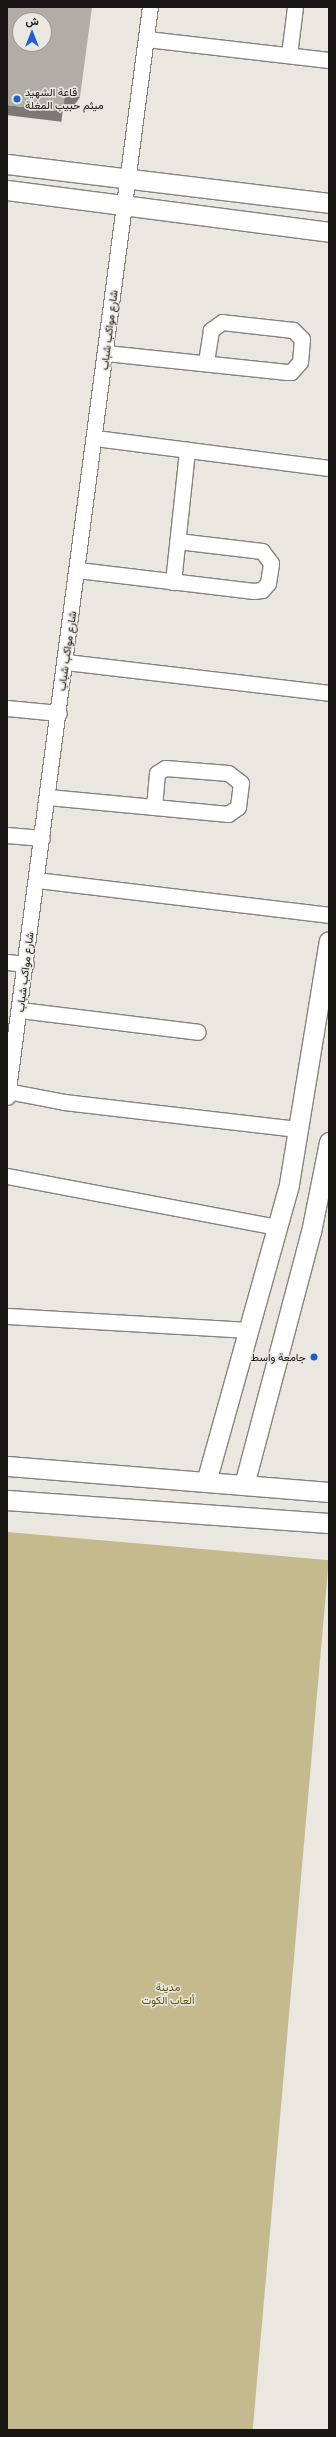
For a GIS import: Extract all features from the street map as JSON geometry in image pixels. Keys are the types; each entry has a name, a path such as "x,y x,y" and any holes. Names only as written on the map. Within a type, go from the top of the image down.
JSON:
{"street":[{"name":"شارع مواكب شباب","path":"7,1093 20,1010 66,662 126,206 150,7"},
{"path":"288,55 295,7"},
{"path":"146,38 329,60"},
{"path":"7,164 129,177 329,203"},
{"path":"7,190 329,232"},
{"path":"106,353 291,372 300,362 302,339 293,330 218,323 211,330 206,363"},
{"path":"95,438 329,468"},
{"path":"173,582 188,450"},
{"path":"78,570 258,591 265,588 270,578 269,558 258,550 178,541"},
{"path":"66,662 329,693"},
{"path":"7,708 59,713"},
{"path":"48,797 154,807 232,814 240,802 241,783 228,773 165,768 157,773 154,807"},
{"path":"7,834 42,838"},
{"path":"37,880 329,915"},
{"path":"206,1482 278,1227 299,1129 329,941"},
{"path":"7,962 26,964"},
{"path":"20,1010 198,1032"},
{"path":"7,1093 64,1102 299,1129"},
{"path":"244,1485 311,1232 329,1142"},
{"path":"7,1176 278,1227"},
{"path":"7,1316 250,1330"},
{"path":"7,1466 329,1492"},
{"path":"7,1500 329,1523"}],"green space":[{"name":"مدينة ألعاب الكوت","path":"7,1532 329,1560 253,2430 7,2430"}],"building":[{"path":"7,7 92,7 80,97 65,95 63,112 7,105"}],"place":[{"name":"قاعة الشهيد ميثم حبيب المغلة","path":"17,99"},
{"name":"جامعة واسط","path":"314,1357"}]}
